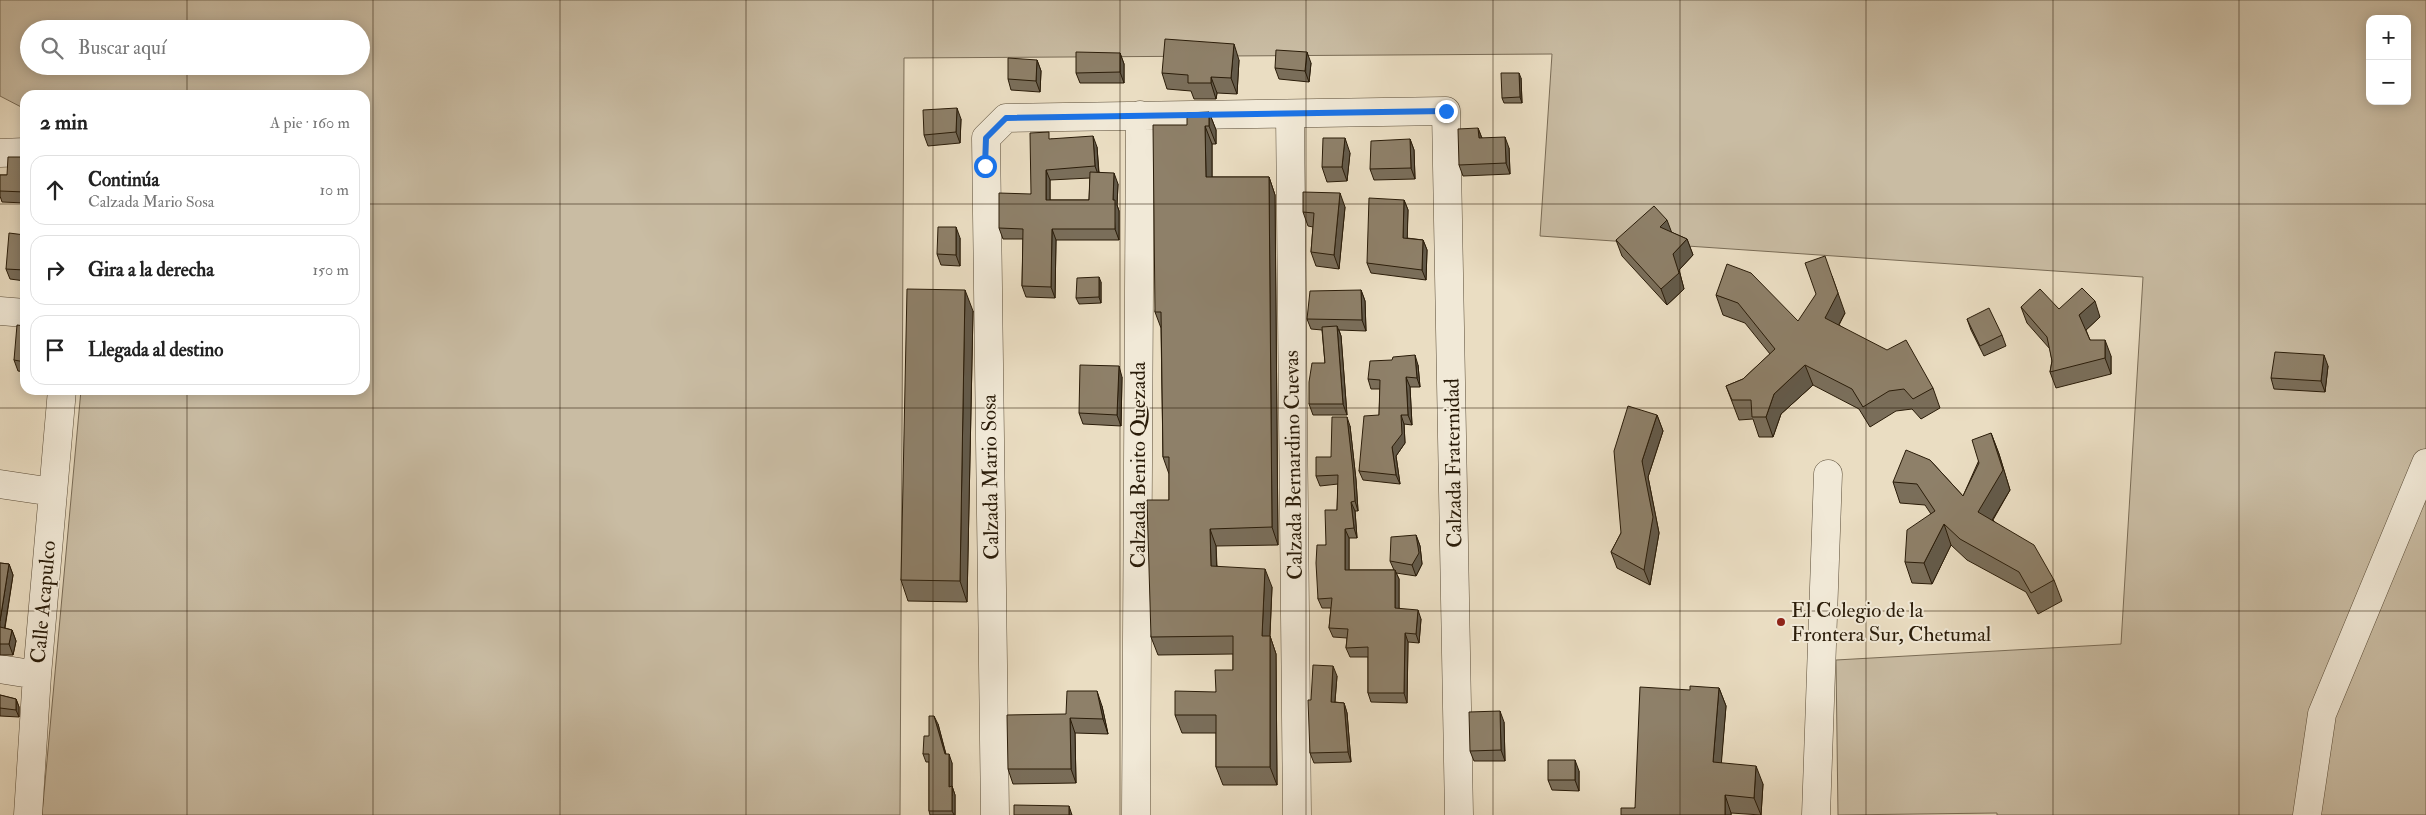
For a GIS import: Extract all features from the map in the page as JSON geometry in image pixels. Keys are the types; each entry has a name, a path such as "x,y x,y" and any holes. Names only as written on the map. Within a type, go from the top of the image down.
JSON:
{"street":[{"name":"Calzada Fraternidad","path":"1290,114 1446,111 1459,815"},
{"path":"1140,115 1290,114"},
{"name":"Calzada Bernardino Cuevas","path":"1290,114 1297,815"},
{"name":"Calzada Mario Sosa","path":"995,815 986,138 1006,118 1140,115"},
{"name":"Calzada Benito Quezada","path":"1136,815 1140,115"},
{"path":"0,153 20,152"},
{"path":"0,311 20,313"},
{"name":"Calle Acapulco","path":"28,815 37,675 62,395"},
{"path":"2308,815 2322,714 2426,463"},
{"path":"1816,815 1828,474"},
{"path":"0,484 53,492"},
{"path":"0,669 37,675"}],"shaded area":[{"path":"0,0 2426,0 2426,815 1997,815 1997,813 1838,815 1836,660 2121,644 2143,277 1540,236 1552,54 904,58 900,815 42,815 81,395 370,395 370,90 20,90 20,106 0,96"}],"building":[{"path":"1165,39 1234,44 1231,78 1211,77 1211,83 1188,83 1188,75 1162,73"},
{"path":"1276,50 1307,52 1305,71 1275,68"},
{"path":"1076,52 1120,53 1120,72 1076,73"},
{"path":"1008,58 1037,60 1036,81 1008,79"},
{"path":"1501,73 1519,73 1520,97 1502,98"},
{"path":"957,108 956,132 924,135 923,110"},
{"path":"1209,112 1209,126 1205,126 1206,177 1269,177 1272,527 1210,529 1211,566 1265,569 1262,636 1270,636 1270,767 1216,767 1216,715 1175,715 1175,691 1216,692 1215,670 1233,670 1233,636 1151,637 1147,500 1169,500 1169,457 1163,457 1161,312 1155,312 1153,125 1187,125 1187,113"},
{"path":"1478,128 1479,138 1505,137 1506,163 1459,165 1458,129"},
{"path":"1049,132 1049,139 1093,136 1095,166 1046,170 1046,200 1089,200 1090,172 1114,173 1115,229 1052,229 1051,287 1022,286 1023,229 999,228 999,193 1031,194 1030,133"},
{"path":"1323,138 1345,138 1342,167 1322,167"},
{"path":"1410,139 1411,168 1370,169 1371,141"},
{"path":"8,157 20,157 20,192 0,191 0,175 7,175"},
{"path":"1303,192 1340,193 1334,255 1311,252 1314,213 1303,212"},
{"path":"1369,198 1404,200 1403,238 1423,240 1422,270 1367,263"},
{"path":"1654,206 1667,220 1660,227 1687,239 1673,254 1679,273 1661,289 1616,240"},
{"path":"938,227 956,227 956,255 937,254"},
{"path":"9,233 20,234 20,270 6,269"},
{"path":"1825,256 1838,293 1825,318 1887,350 1906,340 1933,388 1913,399 1904,389 1889,391 1863,407 1852,389 1805,365 1774,394 1766,417 1752,417 1751,400 1732,400 1726,386 1743,379 1775,349 1738,303 1716,295 1727,264 1751,273 1798,321 1816,294 1805,263"},
{"path":"1099,277 1099,297 1076,298 1077,278"},
{"path":"2082,288 2095,301 2079,315 2090,340 2105,340 2105,358 2050,372 2052,361 2047,337 2021,307 2040,289 2059,309"},
{"path":"907,289 965,290 960,581 901,580"},
{"path":"1361,290 1362,320 1307,319 1310,291"},
{"path":"1989,308 2002,335 1980,346 1967,319"},
{"path":"17,325 20,325 20,361 14,360"},
{"path":"1337,326 1343,404 1309,404 1309,382 1312,363 1325,363 1322,327"},
{"path":"2275,352 2324,355 2321,381 2271,378"},
{"path":"1415,355 1417,378 1406,377 1408,415 1401,415 1402,434 1392,447 1396,475 1359,471 1364,416 1379,415 1380,380 1368,379 1370,361 1392,360 1393,357"},
{"path":"1080,365 1119,366 1117,415 1079,413"},
{"path":"1628,406 1657,415 1642,461 1653,517 1644,570 1611,552 1621,533 1614,451"},
{"path":"1332,417 1347,417 1353,470 1355,501 1351,502 1354,528 1345,529 1345,570 1395,570 1395,608 1418,610 1416,634 1405,633 1404,693 1368,693 1368,647 1346,648 1348,629 1329,628 1332,598 1318,599 1317,545 1326,545 1325,510 1337,510 1338,475 1316,476 1316,457 1331,457"},
{"path":"1991,433 2003,470 1978,512 2034,545 2054,580 2031,593 2019,572 1960,539 1944,524 1924,563 1905,562 1907,530 1935,511 1917,484 1893,482 1906,450 1930,460 1963,496 1979,463 1972,440"},
{"path":"1416,535 1419,553 1412,565 1390,561 1391,537"},
{"path":"0,563 9,564 0,621"},
{"path":"0,627 12,630 9,644 0,644"},
{"path":"1313,665 1333,666 1331,702 1344,703 1348,752 1310,753 1308,700 1311,700"},
{"path":"1690,686 1719,688 1713,762 1756,766 1754,798 1725,795 1725,815 1621,815 1621,808 1635,808 1640,687 1690,690"},
{"path":"1067,691 1097,691 1103,719 1070,718 1071,769 1008,769 1007,715 1066,714"},
{"path":"0,695 16,699 16,710 0,708"},
{"path":"1500,711 1501,750 1470,751 1469,712"},
{"path":"929,716 934,716 945,754 949,754 949,787 952,786 952,811 929,811 929,754 923,754 924,736 929,736"},
{"path":"1548,760 1575,760 1575,780 1548,780"},
{"path":"1014,805 1069,806 1069,815 1014,815"}],"place":[{"name":"El Colegio de la Frontera Sur, Chetumal","path":"1781,622"}],"route":[{"path":"985,166 986,138 1006,118 1446,111"}]}
